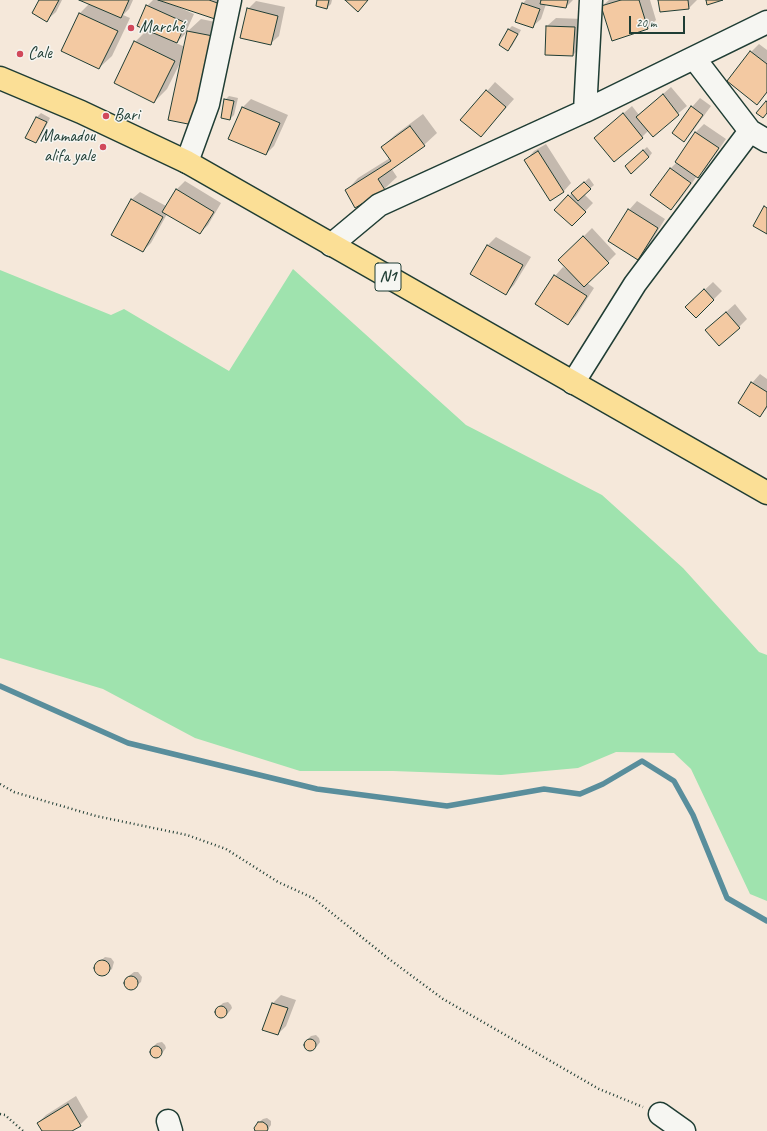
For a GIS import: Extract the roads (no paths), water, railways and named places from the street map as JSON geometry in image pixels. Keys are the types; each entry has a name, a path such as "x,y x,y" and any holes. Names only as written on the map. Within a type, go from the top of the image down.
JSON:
{"highway":[{"name":"N1","path":"0,78 81,112 187,162 767,493"}],"street":[{"path":"187,162 208,104 230,0"},
{"path":"585,111 590,0"},
{"path":"331,245 379,205 585,111 767,22"},
{"path":"573,383 635,284 759,136 694,58"},
{"path":"660,1114 684,1131"}],"waterway":[{"path":"0,686 128,743 317,789 447,806 544,789 580,794 603,784 642,761 674,781 693,815 727,898 767,921"}],"place":[{"name":"Marché","path":"131,28"},
{"name":"Cale","path":"20,54"},
{"name":"Bari","path":"106,116"},
{"name":"Mamadou alifa yale","path":"103,147"}]}
